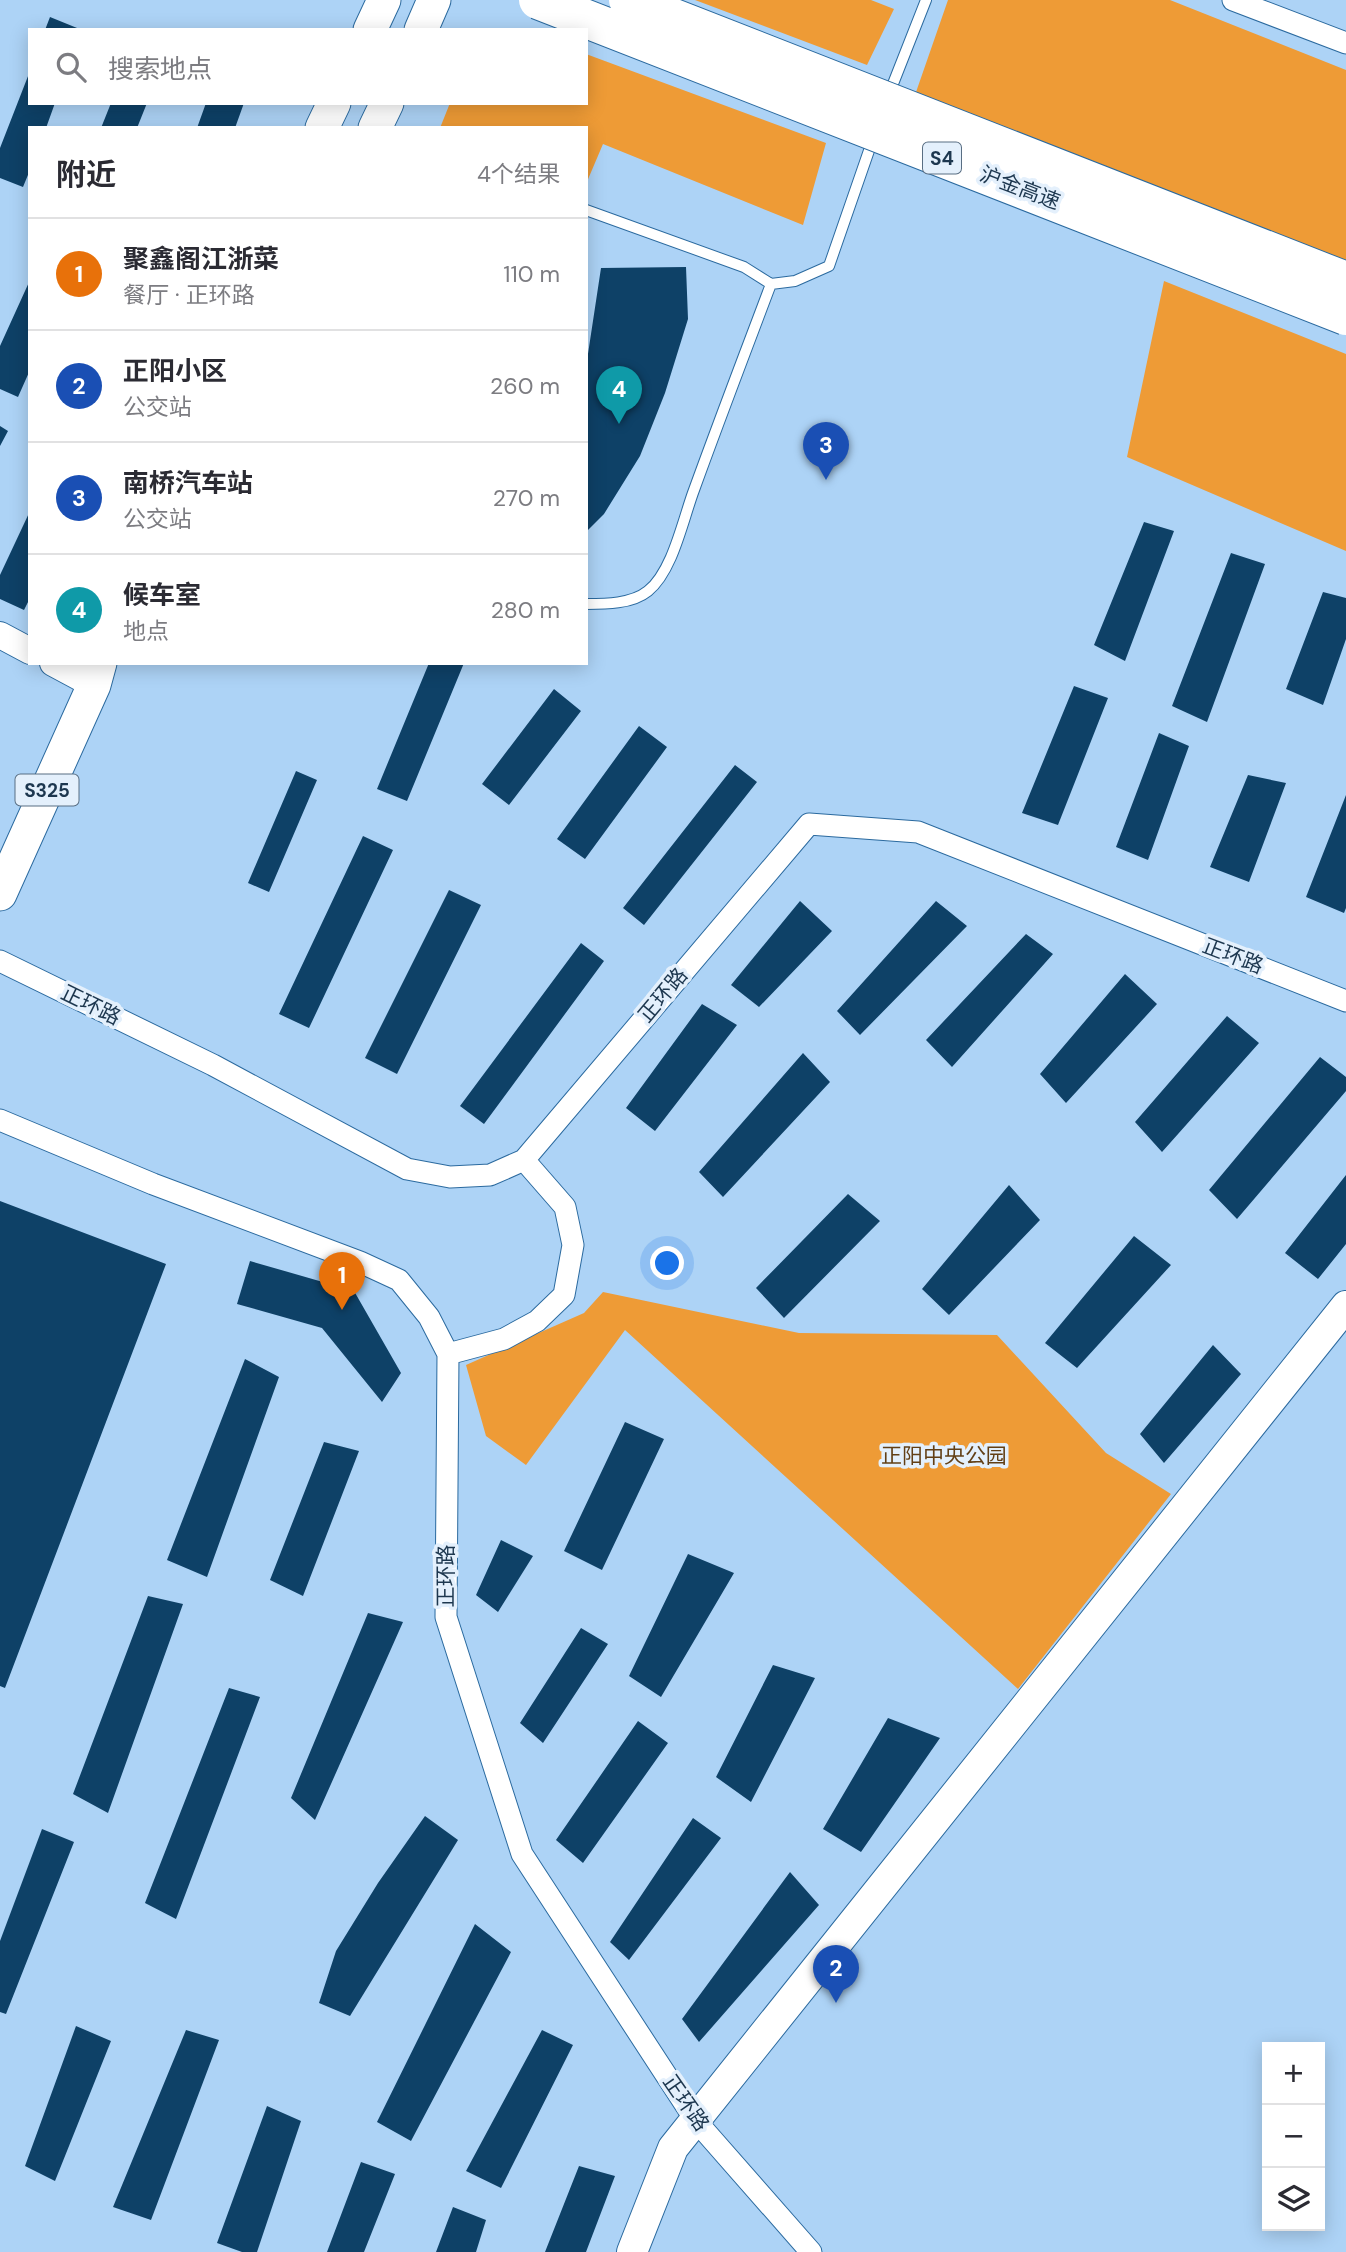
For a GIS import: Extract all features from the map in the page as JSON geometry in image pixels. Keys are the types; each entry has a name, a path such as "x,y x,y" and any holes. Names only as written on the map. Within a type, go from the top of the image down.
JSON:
{"highway":[{"name":"沪金高速","path":"538,0 1346,316"},
{"name":"沪金高速","path":"628,0 1346,281"}],"main road":[{"path":"371,28 384,0"},
{"path":"422,28 434,0"},
{"path":"324,126 333,105"},
{"path":"376,126 386,105"},
{"name":"S325","path":"0,894 104,671"},
{"path":"632,2252 673,2148 1346,1306"}],"street":[{"path":"577,0 882,112 1346,299"},
{"path":"1233,0 1346,43"},
{"path":"0,635 28,650"},
{"path":"66,665 104,671"},
{"name":"正环路","path":"0,961 213,1065 407,1169 450,1177 490,1175 524,1160 808,824 918,832 1346,1001"},
{"name":"正环路","path":"0,1121 153,1184 360,1262 399,1280 429,1317 448,1354 446,1617 522,1854 696,2121 811,2252"},
{"path":"448,1354 504,1339 537,1321 564,1295 573,1245 565,1207 524,1160"}],"lane":[{"path":"588,211 744,267 771,284 795,281 829,266 882,112 926,0"},
{"path":"588,604 616,604 647,592 661,576 771,284"}],"green space":[{"path":"695,0 871,0 894,9 867,65"},
{"path":"948,0 1170,0 1346,70 1346,264 915,95"},
{"path":"588,55 826,143 803,225 603,144 588,179 588,126 441,126 449,105 588,105"},
{"path":"1164,281 1346,354 1346,551 1127,457"},
{"name":"正阳中央公园","path":"603,1292 799,1333 997,1335 1106,1453 1171,1494 1018,1689 625,1330 526,1465 486,1436 466,1365 584,1313"}],"building":[{"path":"50,17 77,28 46,28"},
{"path":"28,76 28,105 54,105 47,126 28,126 28,175 23,187 0,178 0,148"},
{"path":"110,105 146,105 138,126 102,126"},
{"path":"205,105 243,105 236,126 198,126"},
{"path":"686,267 688,319 665,393 640,456 604,514 588,530 588,354 601,268"},
{"path":"28,284 28,374 18,397 0,389 0,346"},
{"path":"0,426 8,431 0,446"},
{"path":"28,515 28,602 24,610 0,599 0,575"},
{"path":"1144,522 1174,531 1125,661 1094,645"},
{"path":"1231,553 1265,564 1207,722 1172,706"},
{"path":"1323,592 1346,598 1346,639 1323,705 1286,689"},
{"path":"428,665 463,665 407,801 377,789"},
{"path":"1074,686 1108,698 1058,825 1022,813"},
{"path":"554,689 581,711 509,805 482,784"},
{"path":"639,726 667,747 585,859 557,839"},
{"path":"1159,733 1189,746 1148,860 1116,847"},
{"path":"735,765 757,782 644,925 623,908"},
{"path":"296,771 317,780 269,892 248,883"},
{"path":"1248,775 1286,783 1249,882 1210,867"},
{"path":"1346,795 1346,908 1344,913 1306,897"},
{"path":"363,836 393,850 309,1028 279,1014"},
{"path":"449,890 481,905 397,1074 365,1058"},
{"path":"800,901 832,931 759,1007 731,985"},
{"path":"936,901 967,926 860,1035 837,1011"},
{"path":"1026,934 1053,954 952,1067 926,1040"},
{"path":"581,943 604,961 484,1124 460,1106"},
{"path":"1125,974 1157,1004 1066,1103 1040,1074"},
{"path":"702,1004 737,1025 655,1131 626,1108"},
{"path":"1227,1016 1259,1043 1162,1152 1135,1122"},
{"path":"803,1053 830,1082 723,1197 699,1172"},
{"path":"1320,1057 1346,1077 1346,1091 1237,1219 1209,1190"},
{"path":"1346,1175 1346,1244 1318,1279 1285,1253"},
{"path":"1009,1185 1040,1220 949,1315 922,1289"},
{"path":"848,1194 880,1221 784,1318 756,1288"},
{"path":"0,1201 166,1264 5,1688 0,1686"},
{"path":"1134,1236 1171,1265 1077,1368 1045,1343"},
{"path":"250,1261 354,1291 401,1373 382,1402 322,1328 237,1304"},
{"path":"1213,1345 1241,1374 1164,1463 1140,1434"},
{"path":"245,1359 279,1377 207,1577 167,1560"},
{"path":"625,1422 664,1439 602,1570 564,1551"},
{"path":"324,1442 359,1451 303,1596 270,1580"},
{"path":"501,1540 533,1556 498,1612 476,1595"},
{"path":"688,1554 734,1573 661,1697 629,1676"},
{"path":"148,1596 183,1604 108,1813 73,1794"},
{"path":"368,1613 403,1622 315,1820 291,1798"},
{"path":"581,1628 608,1644 543,1743 520,1723"},
{"path":"773,1665 815,1678 751,1802 716,1777"},
{"path":"229,1688 260,1697 176,1919 145,1903"},
{"path":"888,1718 940,1738 861,1852 823,1829"},
{"path":"638,1721 668,1743 583,1863 556,1840"},
{"path":"425,1816 458,1840 350,2016 319,2003 336,1951 378,1883"},
{"path":"693,1818 721,1838 629,1960 610,1942"},
{"path":"42,1829 74,1842 6,2014 0,2012 0,1941"},
{"path":"790,1872 819,1905 699,2042 682,2019"},
{"path":"475,1924 511,1952 411,2141 377,2122"},
{"path":"76,2026 111,2041 55,2181 25,2166"},
{"path":"186,2030 219,2040 151,2220 113,2207"},
{"path":"542,2030 573,2045 501,2188 466,2171"},
{"path":"267,2106 301,2121 257,2252 242,2252 217,2243"},
{"path":"361,2162 395,2174 364,2252 327,2252"},
{"path":"579,2166 615,2176 586,2252 545,2252"},
{"path":"453,2207 486,2220 476,2252 436,2252"}],"place":[{"name":"候车室","path":"619,424"},
{"name":"南桥汽车站","path":"826,480"},
{"name":"聚鑫阁江浙菜","path":"342,1310"},
{"name":"正阳小区","path":"836,2003"}]}
